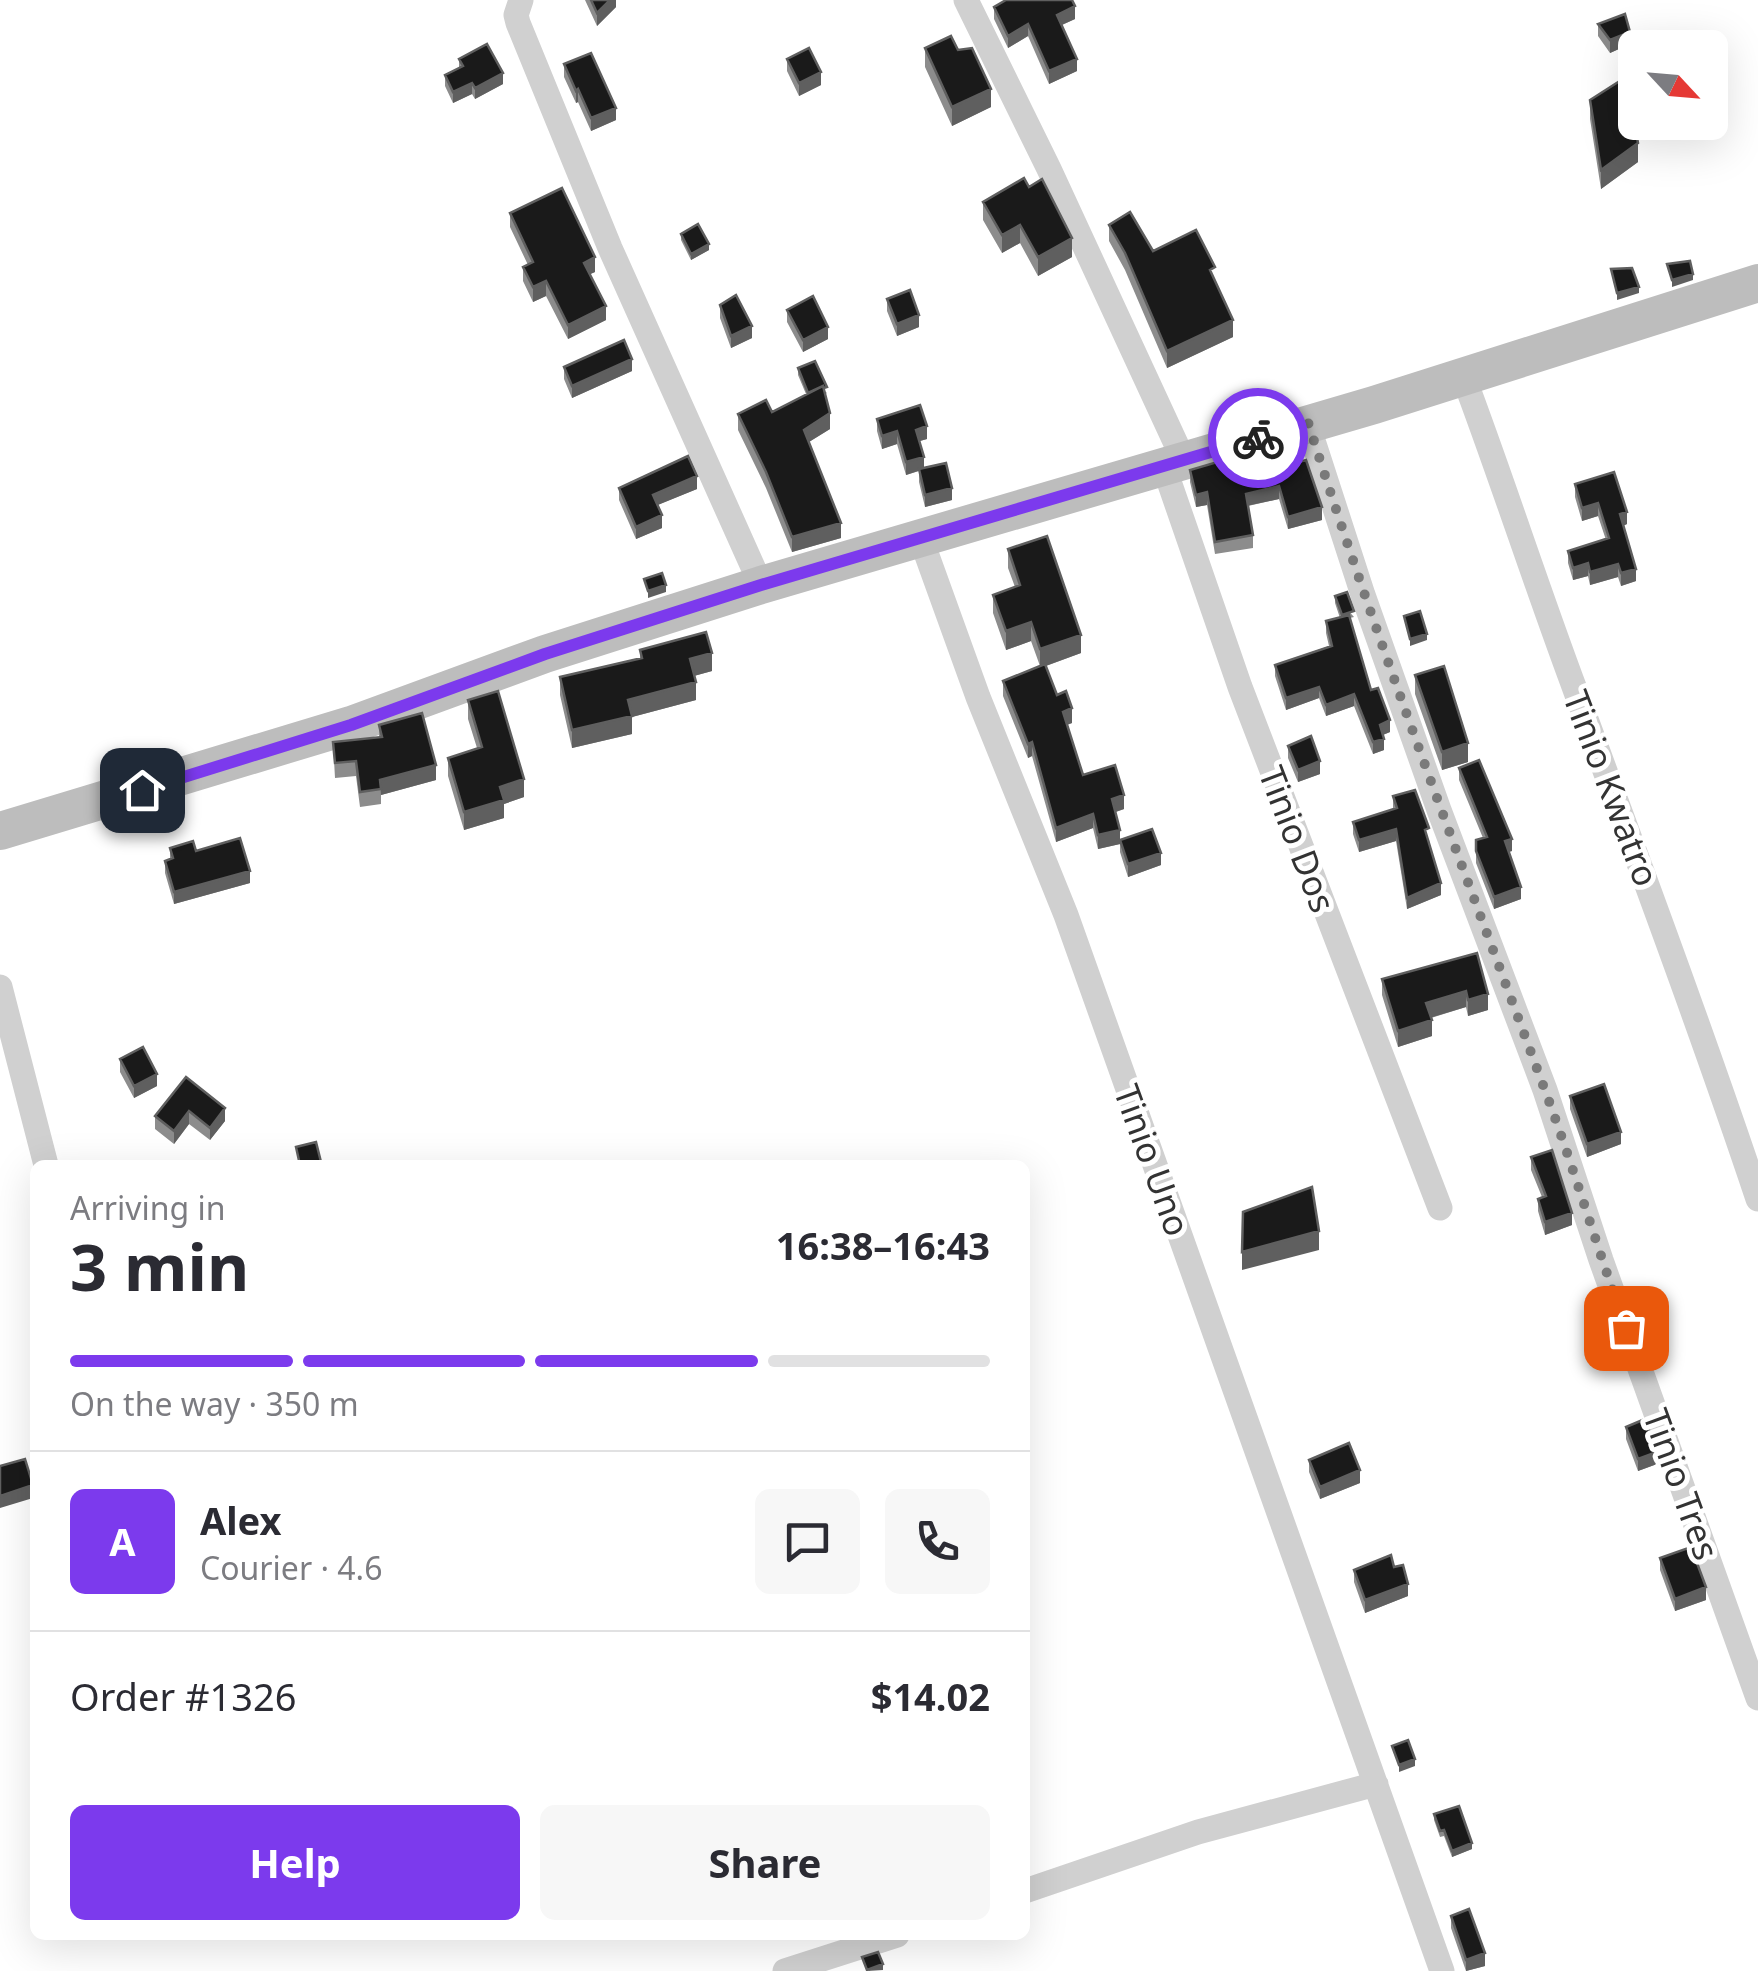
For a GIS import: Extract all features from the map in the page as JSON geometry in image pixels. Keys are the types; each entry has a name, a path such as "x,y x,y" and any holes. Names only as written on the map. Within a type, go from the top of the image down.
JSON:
{"street":[{"path":"520,0 518,24 570,154 761,585"},
{"name":"Tinio Dos","path":"966,0 1049,169 1174,464 1240,687 1440,1208"},
{"path":"0,831 351,725 545,654 761,585 1464,378 1758,283"},
{"name":"Tinio Kwatro","path":"1464,378 1758,1199"},
{"name":"Tinio Tres","path":"1308,422 1363,595 1545,1090 1601,1260 1758,1698"},
{"name":"Tinio Uno","path":"921,539 978,697 1066,915 1442,1971"},
{"path":"0,987 45,1160"},
{"path":"1030,1889 1198,1832 1376,1784"},
{"path":"785,1971 881,1940"}],"building":[{"path":"591,0 610,0 597,13"},
{"path":"1006,0 1072,0 1075,6 1057,15 1077,59 1049,71 1028,24 1008,36 994,7"},
{"path":"1625,14 1629,30 1618,30 1618,37 1610,40 1598,24"},
{"path":"951,36 958,50 972,48 991,89 952,107 925,48"},
{"path":"487,44 503,73 475,88 472,83 453,92 445,75 463,66 459,59"},
{"path":"809,48 821,72 799,83 787,59"},
{"path":"591,53 616,108 591,118 564,64"},
{"path":"1618,82 1618,140 1638,143 1601,170 1590,100"},
{"path":"1024,178 1029,187 1042,179 1072,238 1038,257 1020,225 1002,235 983,202"},
{"path":"562,188 595,257 584,263 606,306 568,325 546,281 533,287 523,267 533,262 510,213"},
{"path":"1130,212 1153,251 1196,230 1215,267 1210,270 1233,320 1167,351 1109,225"},
{"path":"698,224 709,244 691,254 681,234"},
{"path":"1690,261 1693,274 1672,280 1667,264"},
{"path":"1632,268 1639,287 1617,293 1611,269"},
{"path":"910,290 919,315 897,324 887,299"},
{"path":"736,295 752,326 731,336 720,305"},
{"path":"813,296 828,327 803,340 787,310"},
{"path":"624,340 632,359 572,386 564,367"},
{"path":"815,361 827,387 808,393 798,368"},
{"path":"823,386 830,413 804,430 841,523 792,537 738,414 766,400 772,412"},
{"path":"920,405 927,426 916,430 924,457 906,462 897,431 882,436 877,419"},
{"path":"1265,448 1270,470 1306,460 1322,507 1288,517 1279,486 1246,494 1253,535 1215,542 1207,492 1196,495 1190,470"},
{"path":"688,456 697,476 653,495 662,515 636,527 619,488"},
{"path":"946,463 952,488 925,495 919,469"},
{"path":"1614,472 1627,512 1620,514 1636,569 1621,573 1618,564 1590,572 1588,563 1573,568 1568,551 1609,538 1598,503 1582,508 1575,484"},
{"path":"1047,536 1081,635 1040,649 1031,622 1006,631 993,595 1020,585 1008,549"},
{"path":"662,573 666,585 648,591 644,579"},
{"path":"1347,592 1354,611 1342,615 1335,596"},
{"path":"1420,611 1427,634 1410,639 1404,616"},
{"path":"1349,615 1371,690 1378,688 1390,720 1380,725 1384,739 1373,742 1354,694 1326,705 1319,687 1286,698 1275,665 1332,646 1326,621"},
{"path":"706,632 712,653 690,659 696,682 628,700 632,716 572,730 560,677 642,658 640,650"},
{"path":"1045,664 1057,695 1066,691 1072,708 1063,712 1083,775 1115,765 1124,795 1112,799 1120,830 1098,835 1093,814 1056,828 1032,742 1028,744 1003,681"},
{"path":"1444,666 1468,743 1442,752 1415,675"},
{"path":"498,691 524,779 500,787 504,800 464,812 448,758 482,747 468,700"},
{"path":"422,713 436,765 380,780 381,789 360,792 356,761 335,763 333,742 382,737 379,725"},
{"path":"1311,736 1320,761 1298,770 1288,746"},
{"path":"1479,760 1512,839 1505,841 1521,887 1494,897 1476,851 1476,840 1487,837 1459,768"},
{"path":"1415,790 1429,828 1425,830 1441,883 1407,898 1396,829 1359,840 1353,822 1397,808 1393,796"},
{"path":"1152,829 1161,853 1128,864 1120,840"},
{"path":"240,838 250,871 174,892 165,861 173,858 170,848 193,841 196,851"},
{"path":"1477,953 1488,994 1468,1000 1466,991 1426,1003 1432,1020 1398,1031 1382,979"},
{"path":"143,1047 157,1074 134,1086 120,1059"},
{"path":"186,1077 225,1108 210,1128 189,1111 174,1131 155,1116"},
{"path":"1604,1084 1621,1132 1587,1144 1570,1096"},
{"path":"316,1142 320,1160 299,1160 296,1147"},
{"path":"1552,1150 1572,1213 1545,1222 1538,1199 1546,1196 1531,1157"},
{"path":"1312,1187 1319,1231 1242,1252 1243,1212"},
{"path":"1645,1419 1657,1452 1638,1459 1626,1427"},
{"path":"1349,1443 1360,1470 1320,1487 1309,1460"},
{"path":"25,1459 30,1486 0,1496 0,1466"},
{"path":"1691,1547 1706,1587 1675,1599 1660,1558"},
{"path":"1391,1555 1394,1567 1403,1565 1408,1584 1365,1600 1354,1570"},
{"path":"1408,1740 1415,1759 1399,1765 1392,1746"},
{"path":"1459,1806 1472,1843 1452,1851 1434,1814"},
{"path":"1469,1909 1485,1953 1466,1960 1451,1916"},
{"path":"878,1952 883,1964 867,1970 862,1957"}],"way so far":[{"path":"1258,438 1308,422 1363,595 1545,1090 1626,1328"}],"route":[{"path":"142,790 351,725 545,654 761,585 1258,438"}]}
